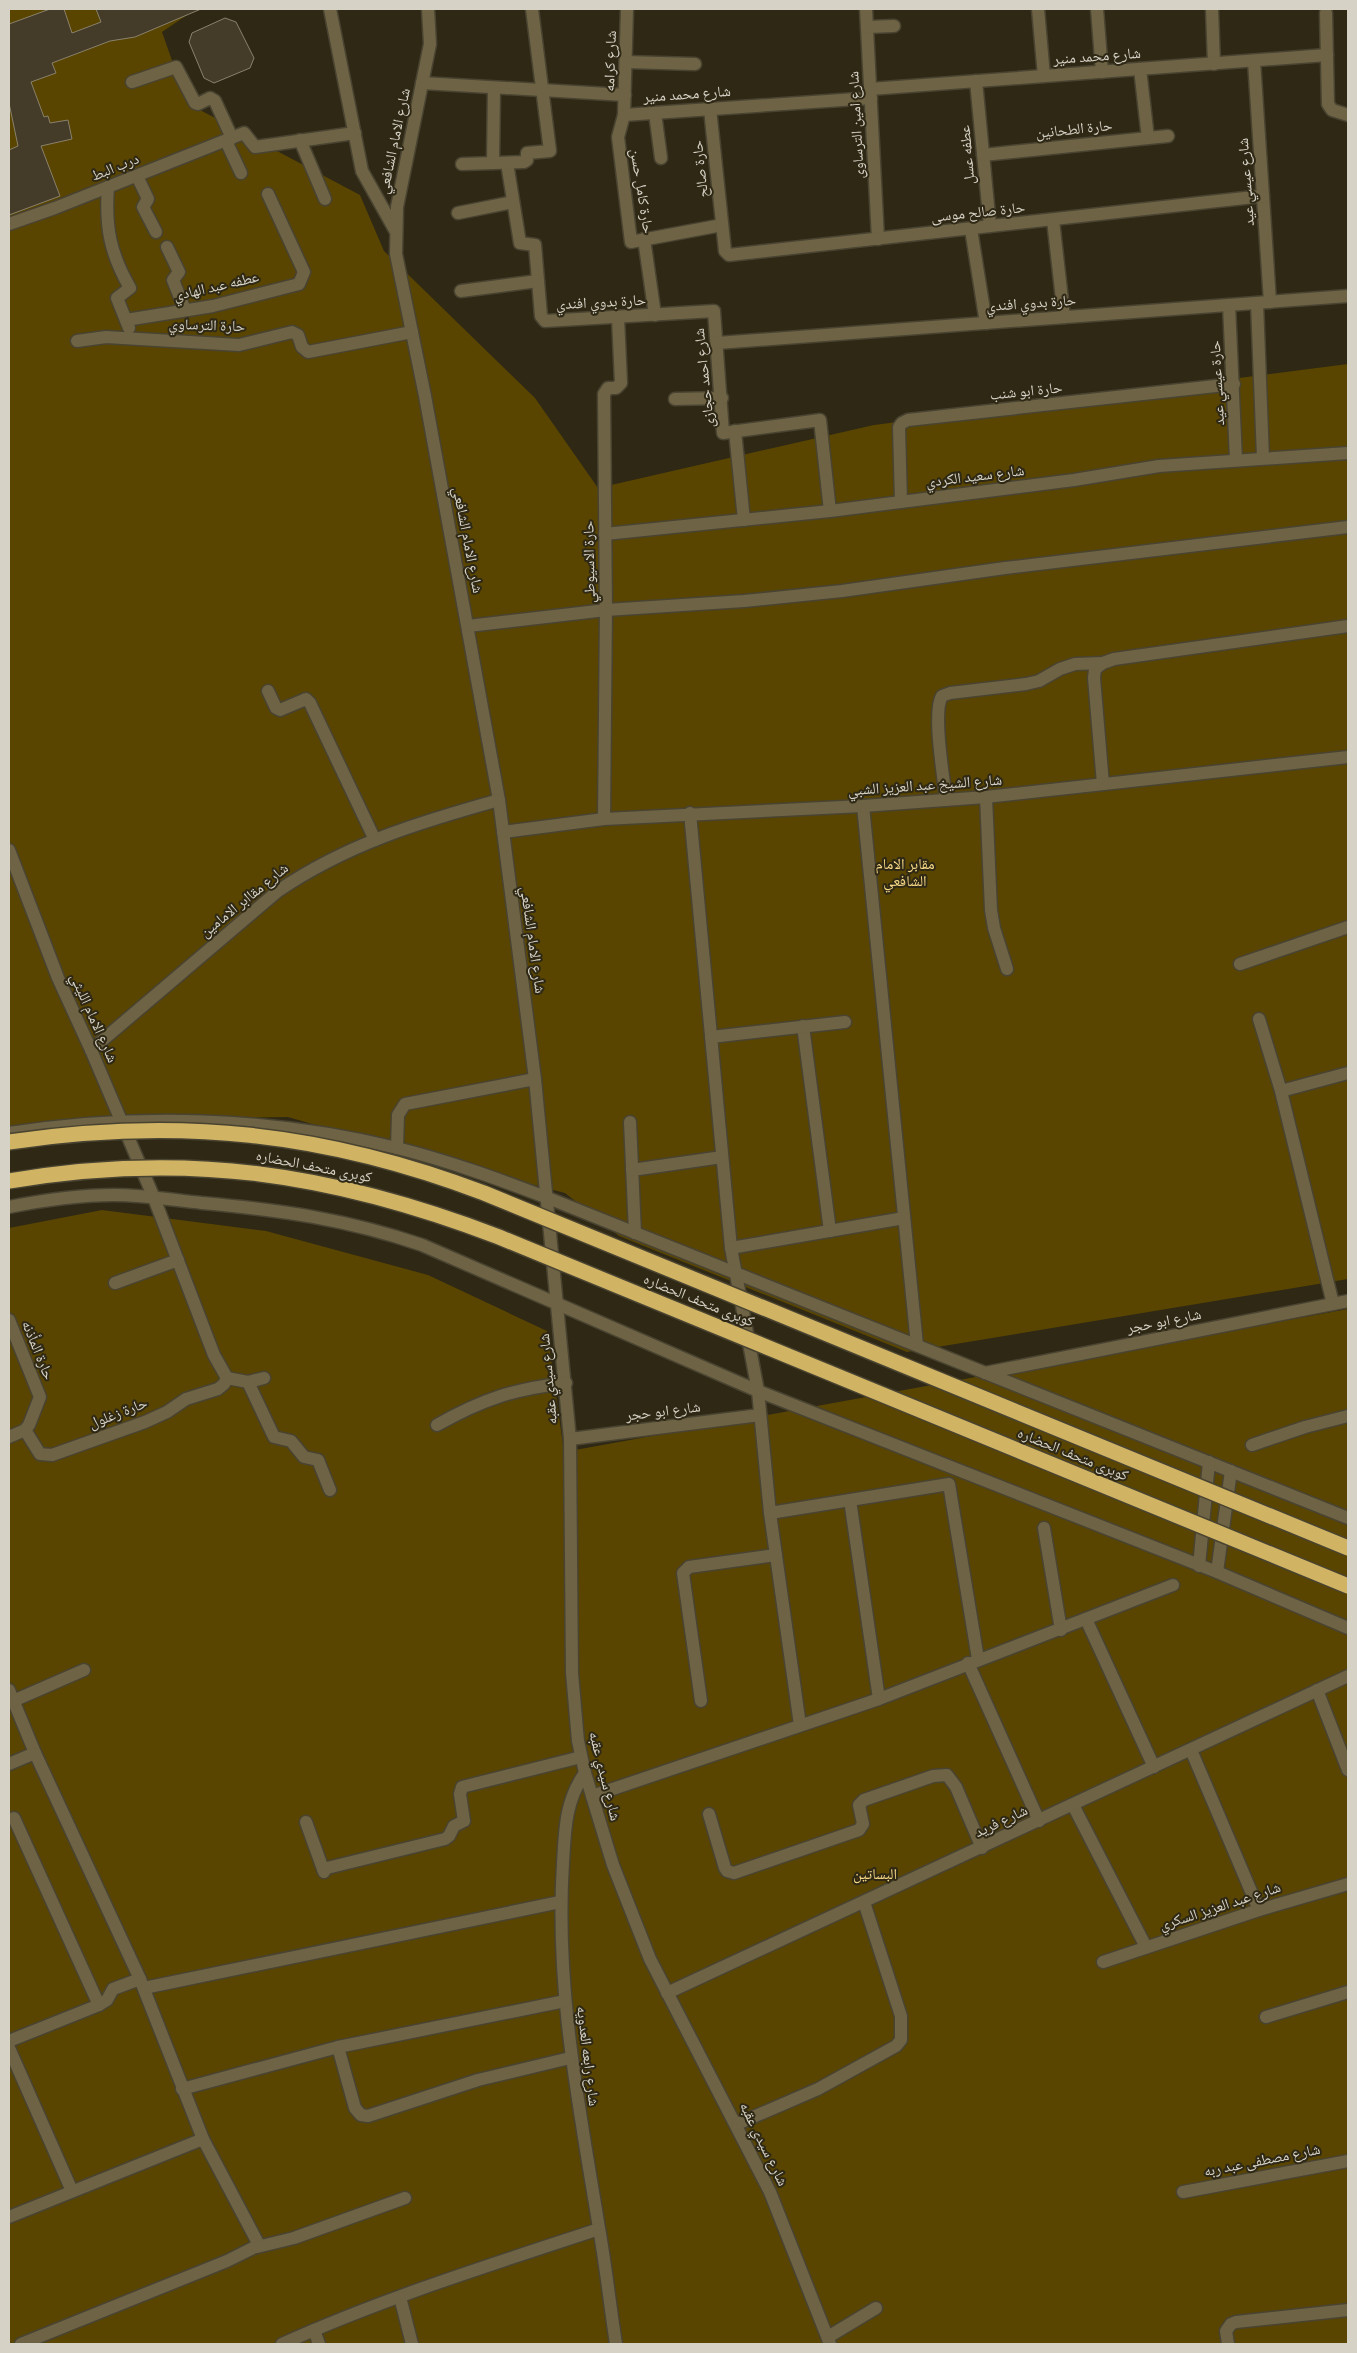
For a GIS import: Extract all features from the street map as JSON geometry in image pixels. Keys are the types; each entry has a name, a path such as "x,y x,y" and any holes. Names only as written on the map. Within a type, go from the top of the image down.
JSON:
{"highway":[{"name":"كوبرى متحف الحضاره","path":"9,1142 95,1131 183,1130 227,1132 315,1143 401,1164 484,1193 1348,1548"},
{"name":"كوبرى متحف الحضاره","path":"9,1181 105,1168 195,1167 285,1176 371,1194 413,1206 517,1244 1348,1586"}],"street":[{"path":"330,9 362,171 396,230"},
{"name":"شارع الامام الشافعي","path":"428,9 430,44 397,207 396,254 500,800 535,1079"},
{"path":"462,164 526,162 528,153 549,152 551,149 532,9"},
{"name":"شارع كرامه","path":"624,115 628,9"},
{"name":"شارع امين الترساوى","path":"866,9 878,239"},
{"path":"1038,9 1044,76"},
{"path":"1097,9 1102,72"},
{"path":"1212,9 1214,64"},
{"path":"1326,14 1328,104 1332,110 1348,115"},
{"path":"867,27 894,26"},
{"name":"شارع محمد منير","path":"624,115 871,94 976,81 1327,55"},
{"name":"شارع عيسي عيد","path":"1254,61 1263,196 1263,458"},
{"path":"626,62 695,64"},
{"path":"132,82 176,67 195,103 198,104 210,98 215,101 241,174"},
{"path":"1140,69 1148,138"},
{"name":"عطفه عسل","path":"976,81 990,226"},
{"name":"شارع محمد منير","path":"422,83 625,95"},
{"path":"493,163 494,88"},
{"name":"حارة صالح","path":"710,109 722,224"},
{"path":"655,113 660,158"},
{"name":"حارة كامل حسن","path":"624,115 618,137 631,242 722,224"},
{"path":"229,139 246,133 255,147 355,133"},
{"name":"حارة الطحانين","path":"983,155 1168,136"},
{"name":"درب البط","path":"9,224 108,188 229,139"},
{"path":"300,140 324,199"},
{"name":"حارة بدوي افندي","path":"507,163 520,243 535,245 540,316 545,321 714,311"},
{"path":"137,176 148,199 143,207 156,232"},
{"path":"108,188 106,214 110,240 118,266 130,288 117,296 132,337"},
{"name":"عطفه عبد الهادي","path":"126,320 185,310 299,284 302,281 304,272 268,194"},
{"name":"حارة صالح موسى","path":"722,224 725,251 729,255 1263,196"},
{"path":"458,212 513,202"},
{"path":"1053,220 1064,317"},
{"path":"971,229 986,323"},
{"path":"644,240 655,315"},
{"path":"167,247 179,272 173,280 185,310"},
{"path":"461,291 538,282"},
{"name":"حارة بدوي افندي","path":"716,343 1348,296"},
{"name":"حارة عيسي عيد","path":"1228,305 1234,384 1236,460"},
{"name":"شارع احمد حجازى","path":"714,311 722,398 723,433 820,420 830,511"},
{"name":"حارة الاسيوطي","path":"604,819 606,610 604,394 608,388 616,388 621,383 618,318"},
{"name":"حارة الترساوي","path":"77,341 106,337 132,337 239,344 292,332 298,335 302,347 308,352 412,332"},
{"name":"حارة ابو شنب","path":"901,502 898,428 908,420 1234,384"},
{"path":"675,400 722,398"},
{"name":"شارع احمد حجازى","path":"736,431 744,520"},
{"name":"شارع سعيد الكردي","path":"605,534 830,511 1074,480 1159,466 1348,453"},
{"path":"468,626 606,610 744,601 842,591 1006,568 1348,527"},
{"path":"1103,784 1094,678 1095,669 1103,663 1114,659 1348,626"},
{"path":"946,800 938,724 939,704 942,696 950,693 1039,681 1060,669 1075,664 1103,663"},
{"path":"268,690 276,708 280,710 306,699 310,702 375,840"},
{"name":"شارع الشيخ عبد العزيز الشبي","path":"503,832 604,819 863,806 986,797 1348,757"},
{"path":"986,797 991,910 994,928 1007,969"},
{"name":"شارع مقاابر الامامين","path":"91,1050 278,890 307,871 338,855 422,821 500,800"},
{"path":"863,806 917,1345"},
{"path":"690,814 731,1248 758,1391 770,1513 800,1725"},
{"name":"شارع الامام الليثي","path":"9,850 58,978 154,1198"},
{"path":"1240,964 1348,927"},
{"path":"1259,1019 1281,1092 1333,1304"},
{"path":"711,1038 845,1022"},
{"path":"803,1026 830,1231"},
{"path":"1281,1092 1348,1072"},
{"path":"397,1148 398,1114 405,1104 535,1079"},
{"name":"شارع سيدي عقبه","path":"535,1079 566,1382 570,1439 573,1690 581,1757 613,1865 650,1959 737,2124 770,2192 829,2340"},
{"path":"9,1133 77,1124 122,1122 166,1121 248,1124 331,1135 397,1148 486,1175 548,1198 1348,1518"},
{"path":"630,1122 635,1233"},
{"path":"632,1170 722,1157"},
{"path":"9,1207 40,1200 116,1195 296,1212 380,1230 422,1245 557,1302 758,1391 1217,1572 1348,1628"},
{"path":"154,1198 214,1355 228,1378 248,1382 264,1378"},
{"path":"731,1248 904,1218"},
{"path":"115,1283 178,1260"},
{"name":"شارع ابو حجر","path":"985,1373 1348,1301"},
{"name":"حارة المأذنه","path":"9,1320 40,1397 29,1425 25,1430"},
{"name":"حارة زغلول","path":"25,1430 40,1454 52,1455 167,1412 186,1399 218,1389 228,1378"},
{"path":"248,1382 274,1437 291,1441 304,1457 318,1460 330,1490"},
{"path":"438,1425 467,1408 514,1390 566,1382"},
{"name":"شارع ابو حجر","path":"570,1439 760,1415"},
{"path":"1252,1445 1305,1427 1348,1416"},
{"path":"9,1438 25,1430"},
{"path":"1199,1566 1209,1462"},
{"path":"1217,1572 1231,1471"},
{"path":"770,1513 949,1484 973,1661 1039,1821"},
{"path":"850,1500 879,1699"},
{"path":"1044,1528 1061,1630"},
{"path":"701,1701 682,1577 684,1570 689,1567 776,1555"},
{"path":"592,1796 879,1699 1173,1585"},
{"path":"1086,1619 1154,1767"},
{"path":"84,1670 11,1695 35,1753 142,1983 182,2090 203,2139 260,2245 257,2248"},
{"name":"شارع فريد","path":"667,1993 1348,1676"},
{"path":"1317,1690 1348,1770"},
{"path":"1191,1750 1259,1910"},
{"path":"9,1764 35,1753"},
{"path":"306,1822 324,1870 444,1839 449,1836 454,1826 464,1821 460,1794 462,1787 581,1757"},
{"name":"شارع رابعه العدويه","path":"585,1773 575,1786 566,1816 560,1902 565,2001 570,2058 616,2344"},
{"path":"709,1814 725,1868 727,1871 734,1873 859,1830 863,1824 859,1805 864,1800 933,1776 948,1775 956,1787 982,1848"},
{"path":"1073,1805 1146,1947"},
{"path":"14,1818 99,2005"},
{"name":"شارع عبد العزيز السكري","path":"1103,1962 1259,1910 1348,1884"},
{"path":"9,2041 99,2005 108,1998 113,1989 560,1902"},
{"path":"737,2124 837,2080 896,2046 901,2040 901,2016 864,1902"},
{"path":"1266,2017 1348,1992"},
{"path":"182,2090 338,2047 565,2001"},
{"path":"338,2047 355,2108 361,2116 368,2116 478,2080 570,2058"},
{"path":"9,2048 72,2191"},
{"path":"9,2217 203,2139"},
{"name":"شارع مصطفى عبد ربه","path":"1183,2192 1348,2161"},
{"path":"21,2344 257,2248 294,2238 405,2198"},
{"path":"282,2344 400,2297 599,2229"},
{"path":"400,2297 412,2344"},
{"path":"829,2340 876,2308"},
{"path":"1228,2344 1226,2331 1231,2324 1236,2322 1348,2310"},
{"path":"314,2330 320,2344"}],"green space":[{"name":"مقابر الامام الشافعي","path":"9,9 196,9 162,32 187,103 360,195 384,251 535,398 598,488 874,425 1348,364 1348,1279 907,1352 619,1236 565,1193 412,1153 288,1117 148,1119 9,1133"},
{"name":"البساتين","path":"102,1210 266,1231 428,1275 547,1331 564,1452 1348,1309 1348,2344 9,2344 9,1228"}],"building":[{"path":"50,9 64,9 72,33 101,22 96,9 201,9 135,37 110,41 52,63 56,73 31,82 44,117 48,116 50,123 68,120 72,139 41,146 60,196 9,215 9,150 18,146 9,103 9,24"},
{"path":"225,18 236,22 254,58 250,68 214,83 204,78 189,42 192,33"}]}
